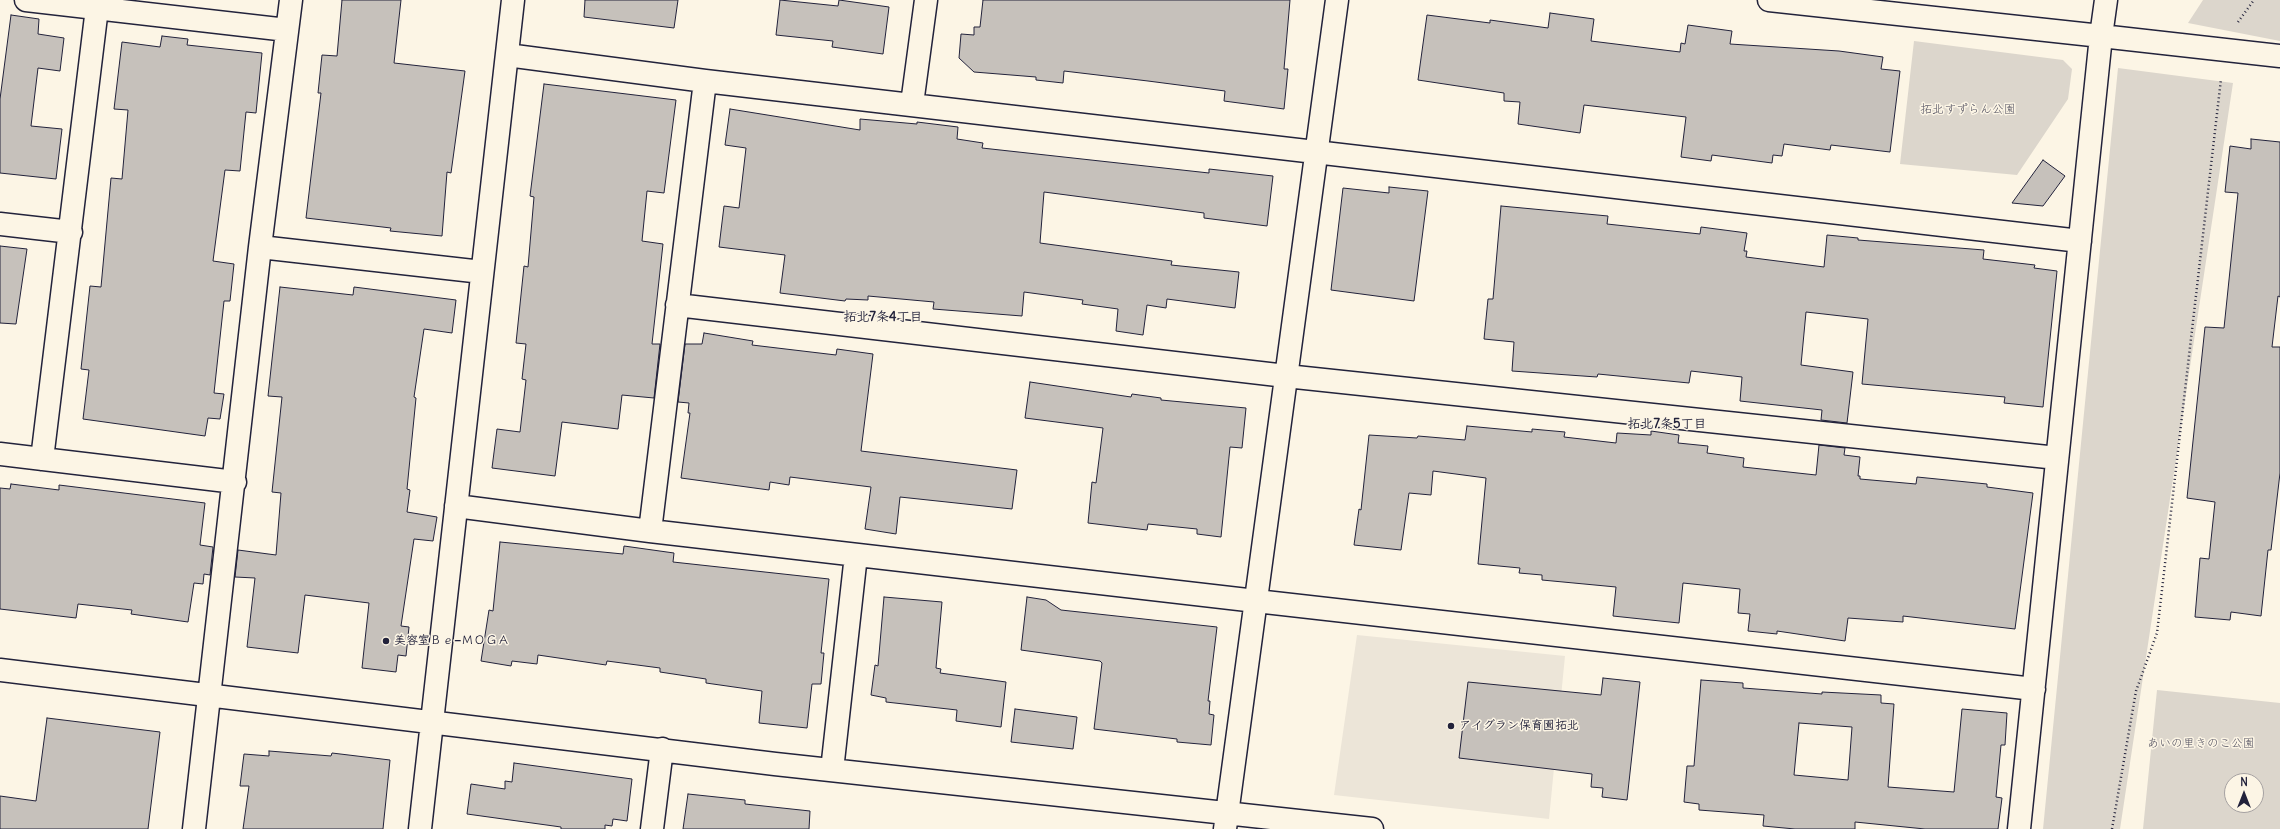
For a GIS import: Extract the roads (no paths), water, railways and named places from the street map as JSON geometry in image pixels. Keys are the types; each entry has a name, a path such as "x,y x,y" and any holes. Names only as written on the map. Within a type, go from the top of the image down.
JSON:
{"street":[{"path":"26,0 287,30"},
{"path":"194,829 235,482 260,247 291,0"},
{"path":"420,829 513,0"},
{"path":"912,104 926,0"},
{"path":"1226,821 1337,0"},
{"path":"1769,0 1918,8 2101,36 2280,56"},
{"path":"2019,829 2101,36 2106,0"},
{"path":"42,459 71,232 97,8"},
{"path":"507,55 705,81 2080,241"},
{"path":"650,531 705,81"},
{"path":"0,224 71,232"},
{"path":"260,247 482,272"},
{"path":"677,305 1286,376 2057,458"},
{"path":"0,454 235,482"},
{"path":"456,506 650,531 856,555 2034,689"},
{"path":"832,770 856,555"},
{"path":"0,670 662,749 1226,821 1372,829"},
{"path":"652,829 662,749"}],"place":[{"name":"美容室Ｂｅ−ＭＯＧＡ","path":"386,641"},
{"name":"アイグラン保育園拓北","path":"1451,726"}],"district":[{"name":"拓北7条4丁目","path":"883,317"},
{"name":"拓北7条5丁目","path":"1667,424"}],"park label":[{"name":"拓北すずらん公園","path":"1968,110"},
{"name":"あいの里きのこ公園","path":"2201,744"}]}
